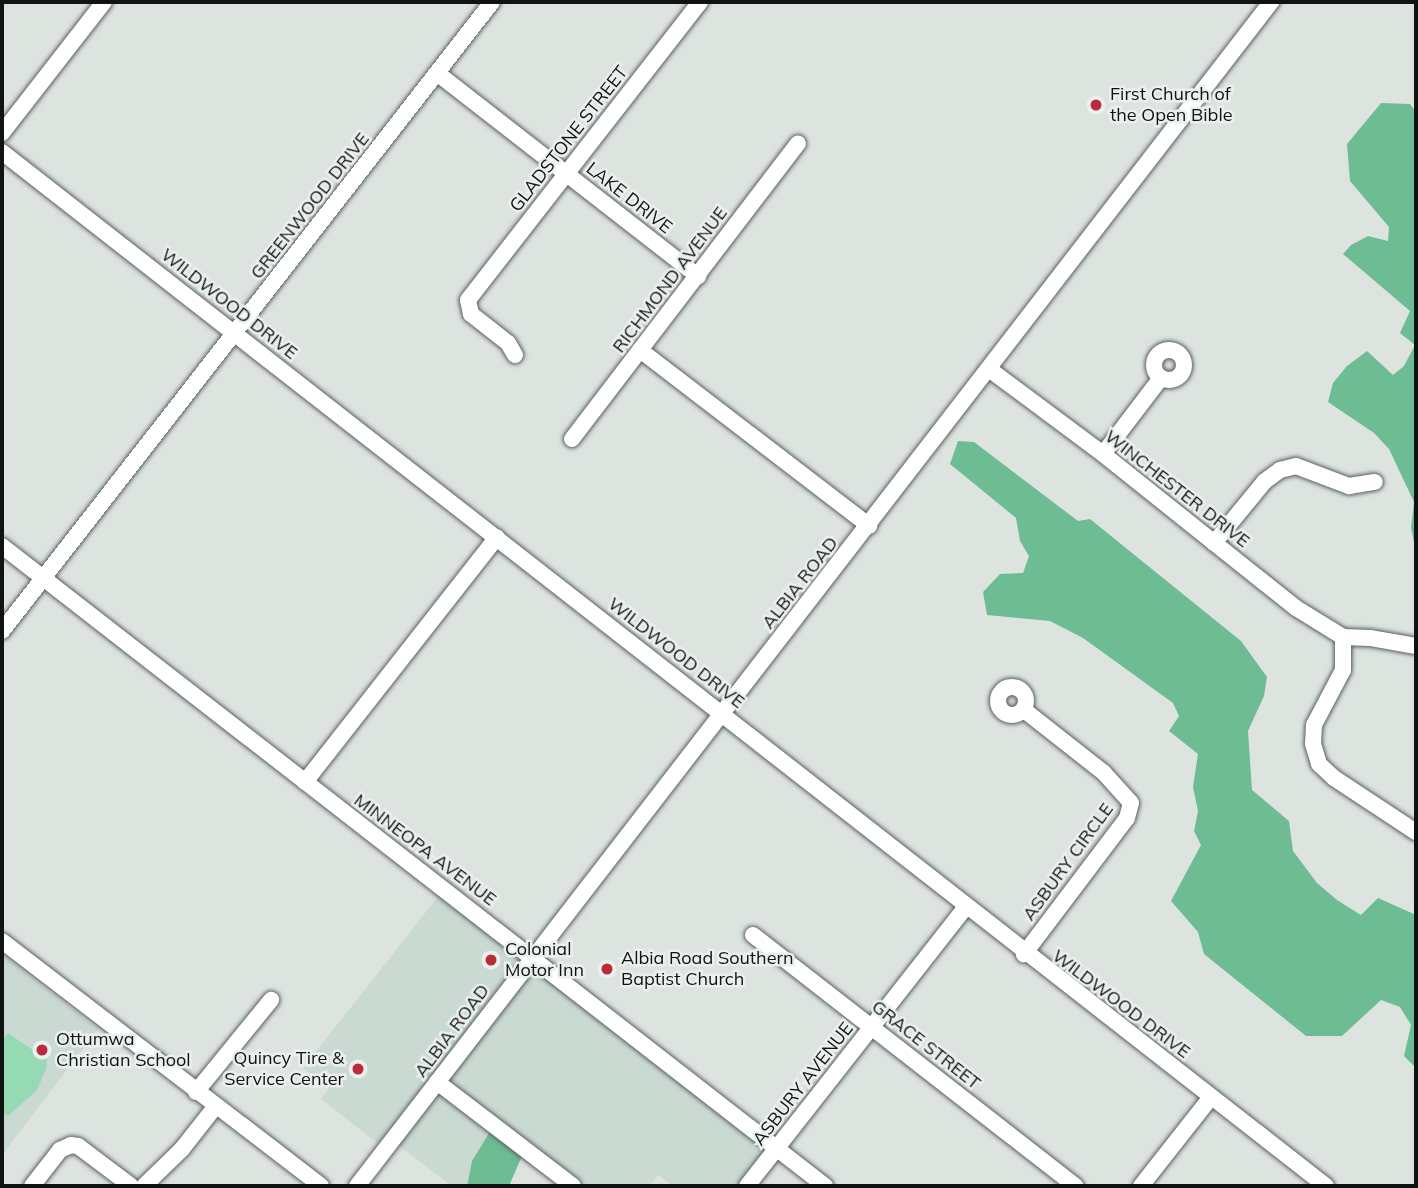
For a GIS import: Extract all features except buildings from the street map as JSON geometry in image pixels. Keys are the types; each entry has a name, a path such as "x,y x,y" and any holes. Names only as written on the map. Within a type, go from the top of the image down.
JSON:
{"street":[{"path":"2,133 104,2"},
{"name":"GREENWOOD DRIVE","path":"2,631 492,2"},
{"name":"GLADSTONE STREET","path":"515,355 508,343 471,314 468,300 700,2"},
{"name":"ALBIA ROAD","path":"357,1186 1271,2"},
{"name":"LAKE DRIVE","path":"437,73 698,276"},
{"name":"RICHMOND AVENUE","path":"572,439 798,143"},
{"name":"WILDWOOD DRIVE","path":"2,152 721,712 1024,954 1326,1186"},
{"path":"640,350 869,526"},
{"name":"WINCHESTER DRIVE","path":"989,369 1103,454 1315,622 1343,637"},
{"path":"1103,454 1160,378"},
{"path":"1214,543 1265,481 1280,470 1296,466 1349,485 1375,482"},
{"path":"304,782 497,537"},
{"name":"MINNEOPA AVENUE","path":"2,546 825,1186"},
{"path":"1416,646 1370,638 1343,637 1343,670 1314,725 1313,744 1319,764 1334,778 1416,832"},
{"name":"ASBURY CIRCLE","path":"1024,710 1104,773 1131,803 1127,818 1024,954"},
{"name":"ASBURY AVENUE","path":"747,1186 966,907"},
{"name":"GRACE STREET","path":"753,935 1076,1186"},
{"path":"2,941 321,1186"},
{"path":"197,1092 271,999"},
{"path":"437,1082 573,1186"},
{"path":"1142,1186 1211,1097"},
{"path":"144,1186 182,1149 215,1107"},
{"path":"32,1186 60,1150 71,1145 78,1146 131,1186"}],"shaded area":[{"path":"444,889 776,1148 747,1186 673,1186 658,1175 649,1186 573,1186 531,1151 472,1161 467,1186 452,1186 393,1141 385,1149 321,1099 329,1088 303,1068"},
{"name":"Ottumwa Christian School","path":"2,954 98,1029 2,1155"}],"green space":[{"path":"1381,103 1410,104 1416,112 1416,552 1411,528 1414,502 1389,449 1374,433 1328,402 1333,383 1347,366 1367,351 1393,375 1404,366 1415,345 1400,333 1410,311 1343,254 1351,245 1368,236 1388,241 1389,227 1350,181 1347,144"},
{"path":"958,441 974,442 1078,521 1090,519 1241,641 1267,677 1264,696 1248,731 1252,790 1289,821 1293,851 1317,883 1337,900 1361,915 1378,898 1416,915 1416,1068 1404,1056 1411,1025 1400,1007 1381,1000 1342,1036 1306,1036 1204,954 1198,932 1171,901 1201,845 1194,831 1198,811 1193,787 1198,754 1169,731 1179,716 1173,703 1083,638 1050,621 987,615 983,592 1000,574 1023,573 1029,556 1020,541 1016,518 950,464"},
{"path":"8,1033 37,1053 40,1049 47,1058 46,1069 37,1090 8,1116 2,1112 2,1041"},
{"path":"494,1125 525,1149 509,1186 467,1186 472,1161"}],"place":[{"name":"First Church of the Open Bible","path":"1096,105"},
{"name":"Colonial Motor Inn","path":"491,960"},
{"name":"Albia Road Southern Baptist Church","path":"607,969"},
{"name":"Ottumwa Christian School","path":"42,1050"},
{"name":"Quincy Tire & Service Center","path":"358,1069"}]}
